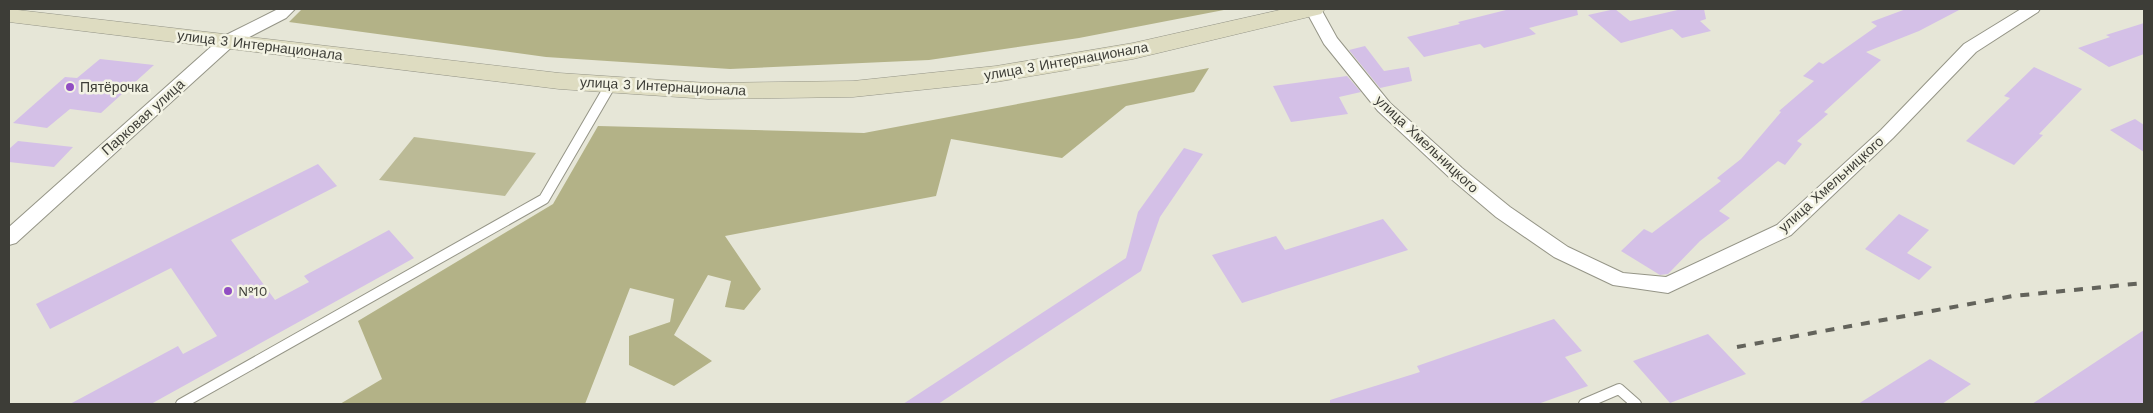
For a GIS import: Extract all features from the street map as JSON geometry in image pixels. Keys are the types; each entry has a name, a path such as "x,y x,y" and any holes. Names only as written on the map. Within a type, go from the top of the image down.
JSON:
{"main road":[{"name":"улица 3 Интернационала","path":"9,15 559,80 708,90 853,88 996,74 1133,50 1278,13 1313,9"}],"street":[{"name":"Парковая улица","path":"9,238 228,41 280,15 287,9"},
{"name":"улица Хмельницкого","path":"1313,9 1330,40 1384,107 1456,173 1503,212 1561,252 1620,280 1668,285 1784,230 1887,134 1970,48 2032,9"}],"lane":[{"path":"181,404 544,199 611,84"},
{"path":"1584,404 1619,389 1636,404"}],"green space":[{"path":"414,137 536,153 505,196 379,180"}],"shaded area":[{"path":"302,9 1229,9 1079,38 929,60 730,69 546,57 289,22"},
{"path":"1209,68 1194,92 1126,106 1062,158 951,139 936,196 725,236 761,289 744,310 725,307 731,281 708,275 674,335 712,361 674,386 629,365 629,336 670,322 674,299 630,288 585,404 340,404 382,379 358,321 553,204 598,126 864,133"}],"building":[{"path":"1510,9 1577,9 1578,15 1529,28 1536,34 1484,48 1480,44 1424,57 1407,37 1460,24 1458,22"},
{"path":"1615,9 1630,21 1682,9 1704,9 1706,19 1700,21 1711,31 1682,38 1672,29 1621,43 1588,15"},
{"path":"1906,9 1961,9 1919,31 1866,52 1881,60 1824,112 1828,114 1797,141 1802,144 1785,165 1778,161 1719,211 1730,218 1700,241 1668,274 1660,275 1621,251 1644,229 1652,233 1721,181 1717,178 1741,159 1781,112 1779,111 1814,81 1803,76 1819,62 1823,64 1877,26 1871,22"},
{"path":"2144,23 2144,54 2109,67 2078,48 2110,37 2106,35"},
{"path":"1365,46 1384,71 1409,67 1412,81 1380,88 1349,50"},
{"path":"100,59 154,65 101,113 70,109 47,128 13,123 65,77 77,78"},
{"path":"2034,67 2082,89 2039,134 2043,135 2014,165 1966,141 2010,98 2004,96"},
{"path":"1347,76 1361,92 1339,97 1348,114 1291,122 1273,86"},
{"path":"2135,119 2144,125 2144,152 2110,130"},
{"path":"18,141 73,147 54,167 9,162 9,149"},
{"path":"1184,148 1203,154 1160,217 1141,271 938,404 903,404 1126,258 1138,212"},
{"name":"№10","path":"318,164 337,186 231,240 275,300 309,282 304,276 389,230 414,258 151,404 70,404 178,346 183,354 217,336 171,268 50,329 36,304"},
{"path":"1899,214 1929,230 1907,253 1932,267 1919,280 1865,249"},
{"path":"1383,219 1408,250 1242,303 1212,255 1276,236 1285,250"},
{"path":"1554,319 1582,351 1565,357 1588,386 1538,404 1330,404 1330,400 1420,372 1417,366"},
{"path":"2144,330 2144,404 2032,404"},
{"path":"1708,334 1746,374 1670,403 1633,361"},
{"path":"1930,359 1971,384 1942,404 1858,404"}],"railway":[{"path":"1737,347 2013,296 2144,283"}],"place":[{"name":"Пятёрочка","path":"70,87"},
{"name":"№10","path":"228,291"}]}
